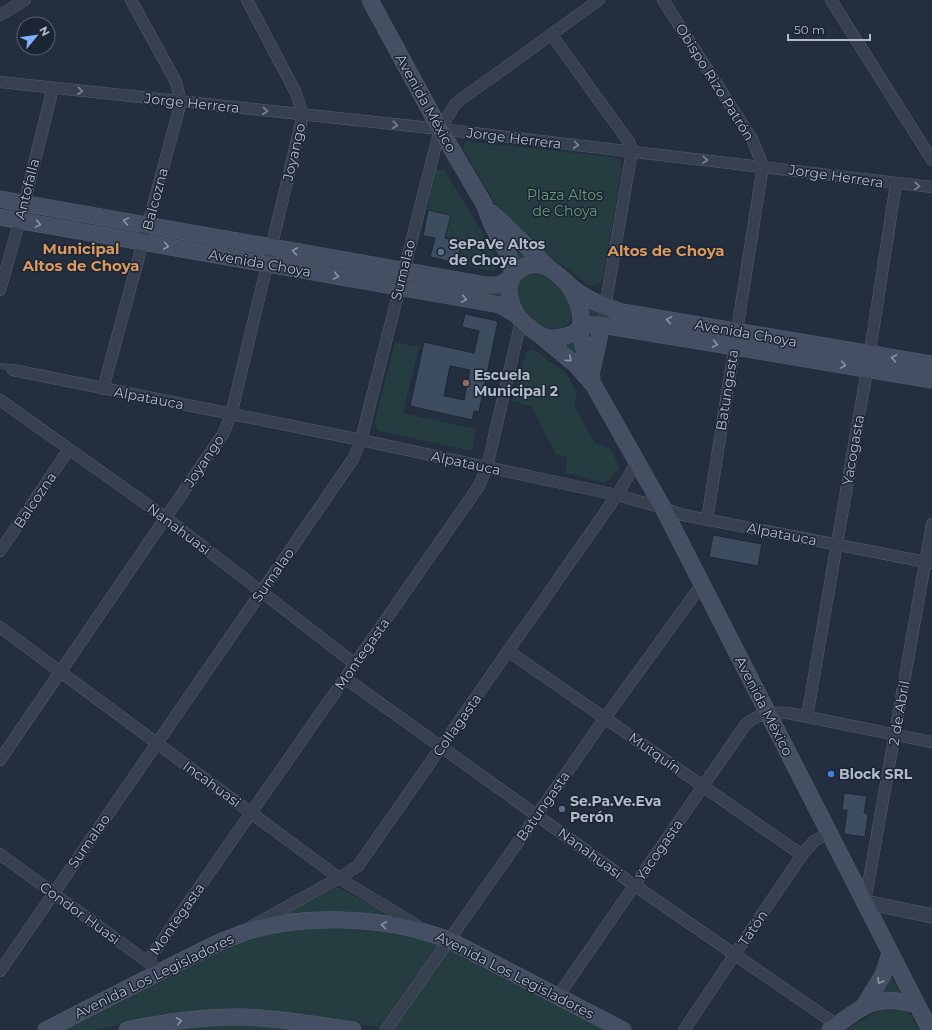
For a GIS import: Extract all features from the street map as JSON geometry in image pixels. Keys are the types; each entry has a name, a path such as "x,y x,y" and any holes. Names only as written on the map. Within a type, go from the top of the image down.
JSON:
{"main road":[{"name":"Avenida México","path":"370,0 440,129 484,204 493,227 509,256 513,269 512,277"},
{"name":"Avenida Choya","path":"0,199 486,285 499,285 512,277"},
{"name":"Avenida México","path":"484,204 511,233 548,267"},
{"name":"Avenida Choya","path":"0,217 500,305 519,318"},
{"path":"539,265 548,267 567,283 579,306 581,317 579,329 570,334 556,338 541,336 519,318 508,288 512,277 518,271 529,266 539,265"},
{"name":"Avenida Choya","path":"567,283 582,295 622,312 932,364"},
{"name":"Avenida Choya","path":"579,329 590,325 602,325 932,380"},
{"path":"592,380 602,325"},
{"name":"Avenida México","path":"579,329 592,380 663,508 930,1030"},
{"name":"Avenida México","path":"541,336 592,380"},
{"name":"Avenida Los Legisladores","path":"46,1030 230,937 268,926 323,920 356,921 430,933 449,940 623,1030"},
{"path":"864,1006 883,975 890,952"},
{"path":"834,1027 864,1006 884,999 897,999 917,1004"},
{"path":"127,1030 189,1019 242,1017 294,1021 353,1030"}],"street":[{"path":"0,15 24,0"},
{"path":"132,0 176,82 182,102"},
{"path":"246,0 296,93 303,115"},
{"name":"Sumalao","path":"0,971 354,458 361,440 440,129 456,103 599,0"},
{"name":"Obispo Rizo Patrón","path":"662,0 752,139 763,166"},
{"path":"831,0 932,160"},
{"path":"551,34 629,142 632,151 602,325"},
{"name":"Jorge Herrera","path":"0,82 440,129 763,166 896,184 932,187"},
{"name":"Antofalla","path":"0,290 20,220 53,88"},
{"name":"Balcozna","path":"103,389 182,102"},
{"name":"Joyango","path":"0,760 223,434 231,415 303,115"},
{"name":"Batungasta","path":"707,520 763,166"},
{"name":"Yacogasta","path":"807,717 870,354 896,184"},
{"name":"Montegasta","path":"147,962 479,486 487,467 519,318"},
{"name":"Alpatauca","path":"12,370 361,440 617,495 683,515 929,562"},
{"name":"Nanahuasi","path":"0,400 166,518 355,664"},
{"name":"Balcozna","path":"0,551 69,449"},
{"name":"Collagasta","path":"230,937 339,878 358,866 617,495 637,462"},
{"name":"2 de Abril","path":"865,902 929,562 932,524"},
{"name":"Batungasta","path":"386,1030 605,718 702,584"},
{"name":"Incahuasi","path":"0,628 339,878 430,933"},
{"name":"Mutquín","path":"508,651 802,855"},
{"name":"Nanahuasi","path":"345,678 634,885 735,954 834,1027"},
{"path":"768,712 807,717 932,742"},
{"name":"Yacogasta","path":"558,996 746,724 768,712"},
{"name":"Tatón","path":"684,1030 802,855 814,841 829,833"},
{"name":"Condor Huasi","path":"0,854 161,972"},
{"path":"865,902 932,916"}],"lane":[{"name":"Alpatauca","path":"0,366 9,367 12,370"}],"green space":[{"name":"Plaza Altos de Choya","path":"465,141 614,157 621,160 622,167 603,278 598,285 589,285 540,248 512,223 498,207 463,149"},
{"path":"444,169 497,257 495,272 457,263 462,242 445,238 450,216 427,210 435,170"},
{"path":"496,223 527,257 516,262"},
{"path":"527,272 548,275 560,283 564,289 574,315 570,322 558,328 544,327 536,324 522,313 514,292 521,275"},
{"path":"420,279 501,291 503,301 419,284"},
{"path":"584,302 598,309 596,319 585,322"},
{"path":"576,339 582,363 571,354 562,342"},
{"path":"395,342 419,347 403,413 476,429 472,451 379,431 374,424"},
{"path":"533,349 567,374 577,393 574,405 595,443 610,448 620,468 605,483 566,473 567,457 556,454 531,406 512,401 526,352"},
{"path":"335,888 340,888 400,920 278,918"},
{"path":"353,927 425,940 454,950 610,1030 394,1030 294,1014 143,1019 97,1030 60,1030 164,976 232,945 295,928"},
{"path":"892,978 900,993 893,992 879,994"},
{"path":"886,1006 908,1011 919,1030 846,1030"},
{"path":"202,1025 266,1026 312,1030 164,1030"}],"building":[{"path":"428,210 451,215 445,238 462,242 457,263 430,257 435,238 423,236"},
{"path":"465,314 498,321 479,412 474,411 472,420 410,406 424,342 474,353 479,331 462,327","holes":["450,366 470,370 464,400 444,396"]},
{"path":"713,535 762,544 758,566 709,557"},
{"path":"844,793 867,796 864,813 868,814 865,837 844,834 847,810 842,810"}],"place":[{"name":"SePaVe Altos de Choya","path":"441,252"},
{"name":"Escuela Municipal 2","path":"466,383"},
{"name":"Block SRL","path":"831,774"},
{"name":"Se.Pa.Ve.Eva Perón","path":"562,809"}],"district":[{"name":"Altos de Choya","path":"666,250"},
{"name":"Municipal Altos de Choya","path":"81,256"}]}
